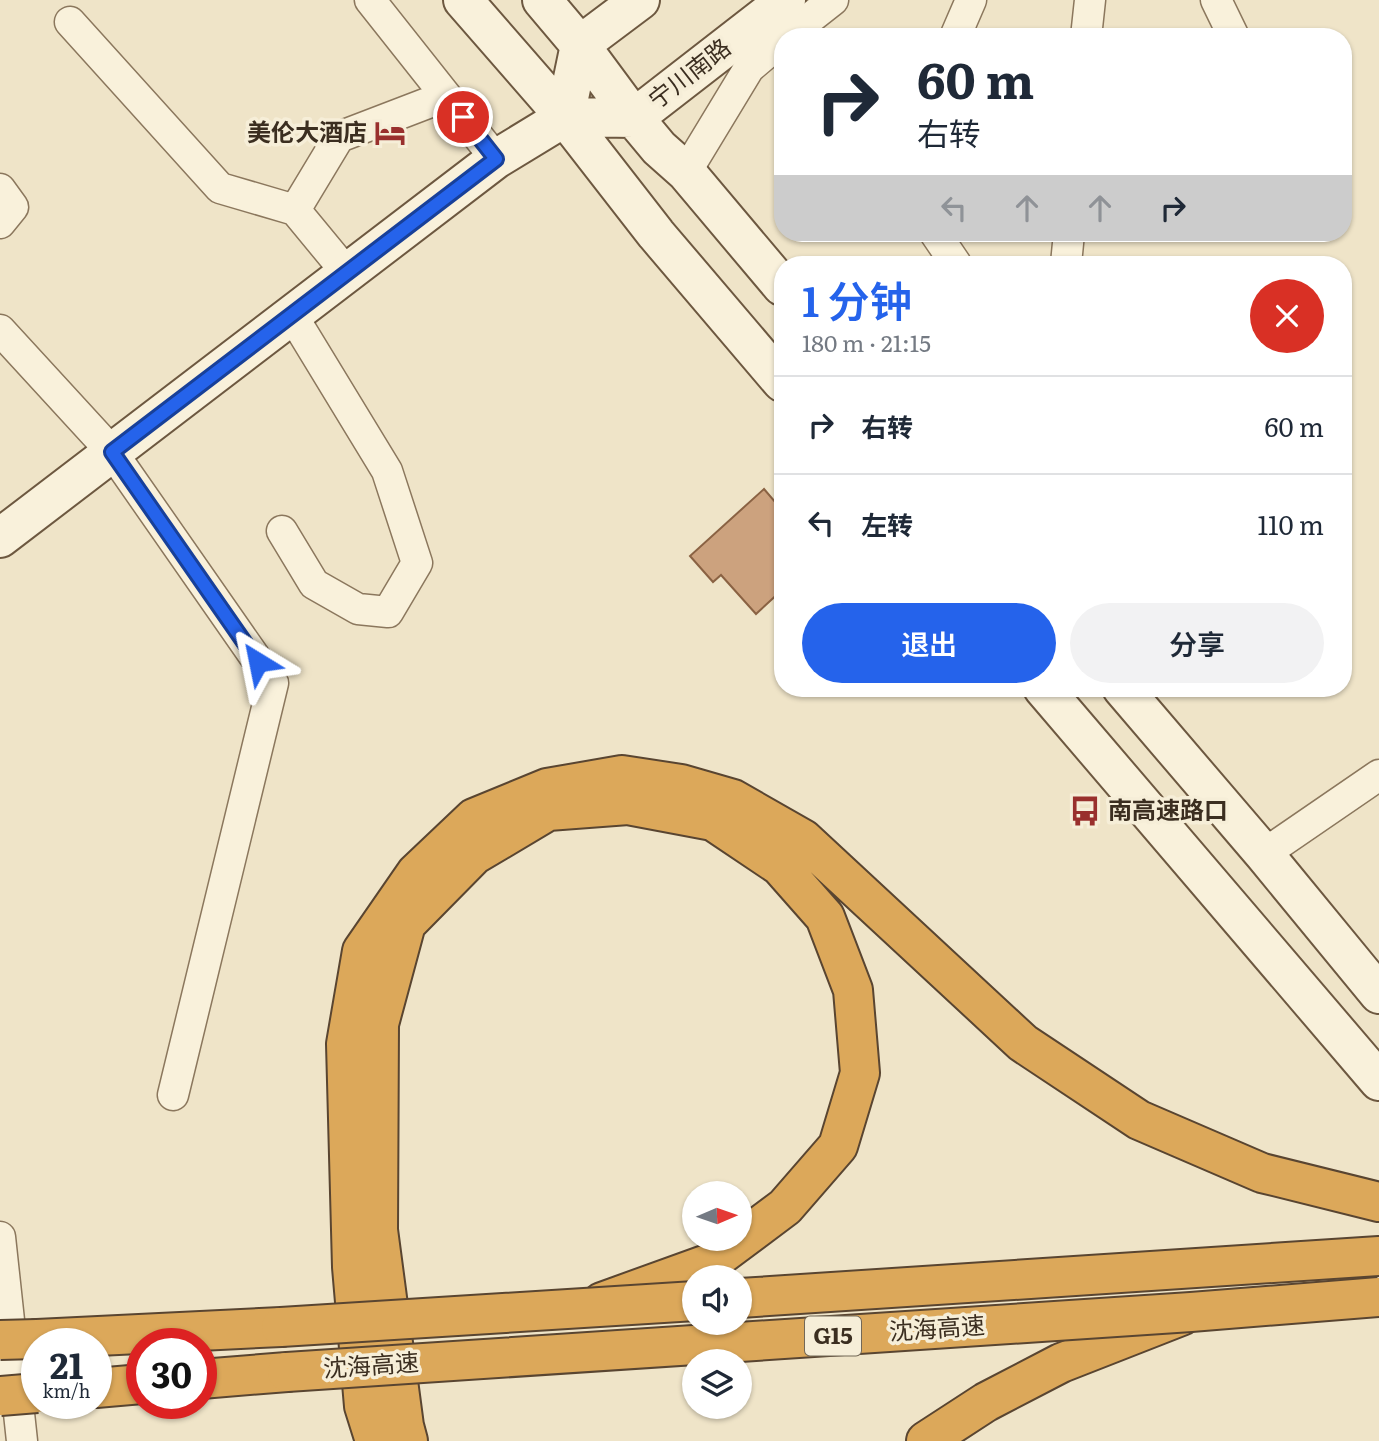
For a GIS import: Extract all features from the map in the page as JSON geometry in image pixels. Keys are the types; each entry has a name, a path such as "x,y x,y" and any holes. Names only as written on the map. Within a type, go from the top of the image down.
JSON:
{"highway":[{"path":"375,1441 364,1406 352,1267 346,1044 362,951 415,873 474,818 547,788 622,775 681,784 733,799 792,853 1023,1044 1139,1120 1262,1173 1379,1202"},
{"path":"408,1441 378,1230 379,1024 406,924 474,855 548,811 628,805 713,821 792,853 825,917 853,990 860,1073 838,1146 785,1207 710,1263 587,1308"},
{"name":"沈海高速","path":"752,1297 1379,1256"},
{"name":"沈海高速","path":"217,1378 1379,1297"},
{"name":"沈海高速","path":"18,1340 281,1328 682,1302"},
{"path":"926,1441 986,1402 1061,1363 1191,1312"},
{"path":"0,1396 21,1394"}],"main road":[{"path":"463,0 565,117 656,234 774,373"},
{"path":"542,0 659,148 686,172 774,276"},
{"path":"0,538 496,159 565,117 580,45 640,0"},
{"name":"宁川南路","path":"565,117 634,118 786,0"},
{"path":"1052,697 1379,1081"},
{"path":"1130,697 1379,994"}],"street":[{"path":"370,0 496,159"},
{"path":"797,28 833,0"},
{"path":"960,28 971,0"},
{"path":"1087,28 1090,0"},
{"path":"1216,0 1230,28"},
{"path":"70,22 220,188 295,210 347,273"},
{"path":"686,172 749,68 774,47"},
{"path":"295,210 339,137 446,96"},
{"path":"0,189 13,207 0,223"},
{"path":"282,531 314,584 358,609 388,612 417,563 387,471 292,315"},
{"path":"0,330 112,452 273,682 173,1095"},
{"path":"1264,854 1379,775"},
{"path":"0,1237 22,1441"}],"building":[{"path":"764,489 774,501 774,597 756,614 721,575 713,582 690,556"}],"place":[{"name":"美伦大酒店","path":"390,133"},
{"name":"南高速路口","path":"1085,811"}],"route":[{"path":"258,662 112,452 496,159 463,117"}]}
